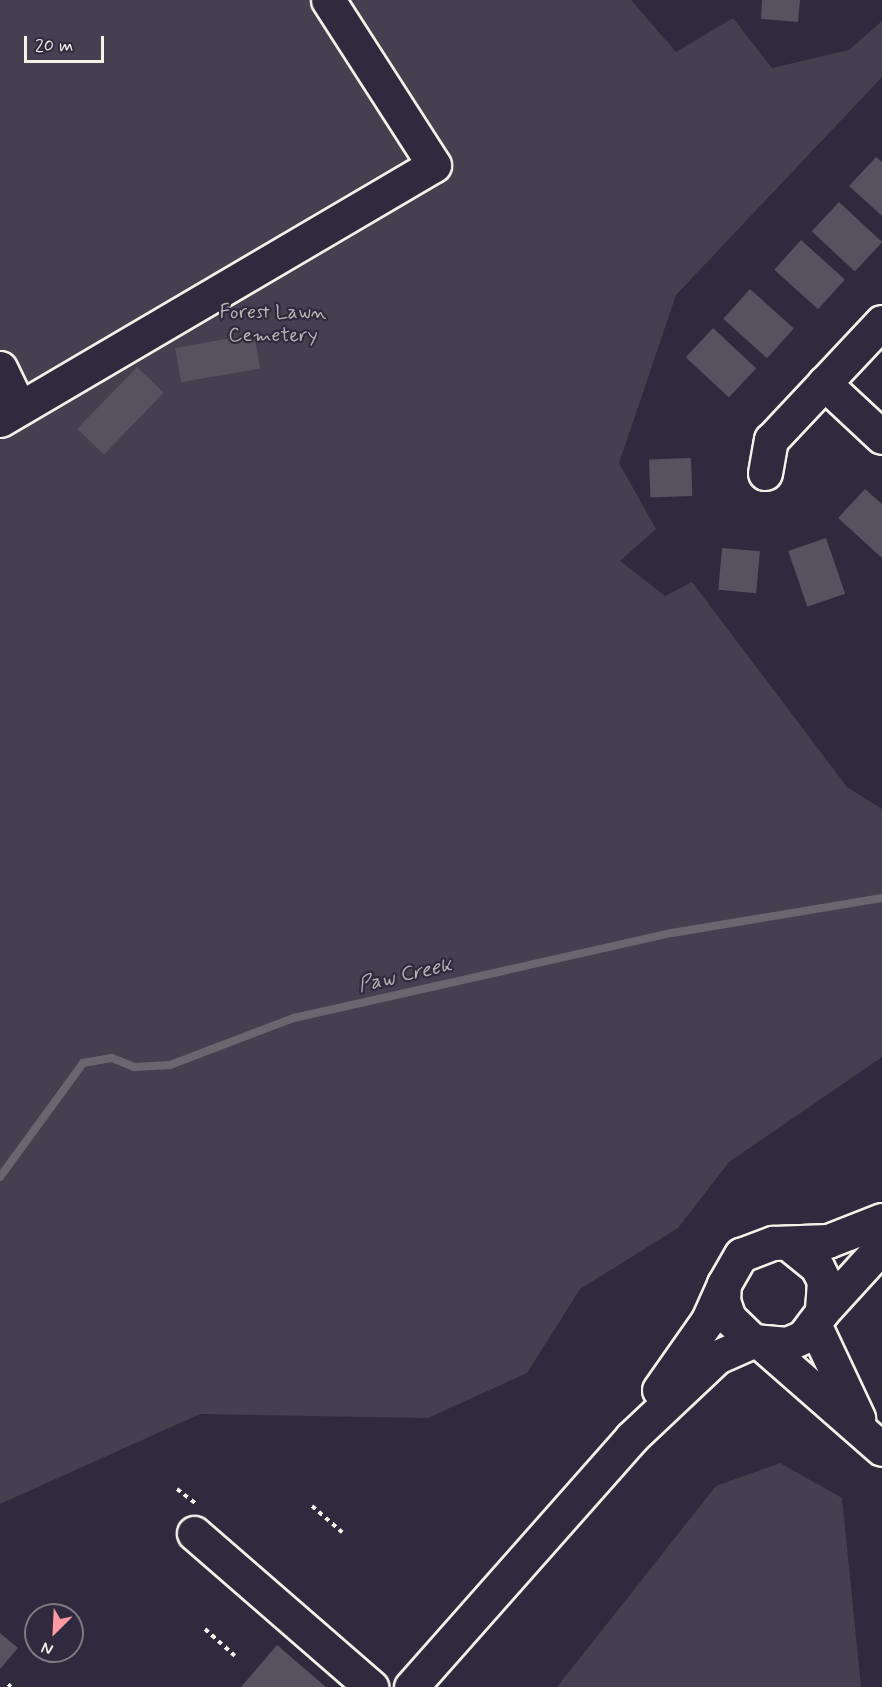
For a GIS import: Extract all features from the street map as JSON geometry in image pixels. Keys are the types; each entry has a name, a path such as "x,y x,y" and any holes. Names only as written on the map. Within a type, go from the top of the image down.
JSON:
{"street":[{"path":"0,368 9,412 434,165 328,0"},
{"path":"765,473 771,440 882,322"},
{"path":"824,383 882,438"},
{"path":"631,1438 644,1409 708,1320 724,1284 741,1255 756,1246 828,1241 882,1220"},
{"path":"790,1245 817,1267 824,1281 819,1319 873,1440"},
{"path":"411,1687 631,1438 717,1357 758,1342 787,1344 819,1319 882,1246"},
{"path":"724,1284 729,1318 873,1440"},
{"path":"194,1533 371,1687"}],"path":[{"path":"312,1506 342,1532"},
{"path":"204,1629 235,1656"}],"green space":[{"name":"Forest Lawn Cemetery","path":"0,0 631,0 676,52 733,18 772,68 849,50 882,21 882,77 676,295 619,463 656,529 620,561 665,596 692,582 847,787 882,809 882,1057 729,1162 678,1228 580,1289 527,1373 428,1418 200,1414 0,1504"},
{"path":"780,1463 842,1498 861,1687 557,1687 716,1486"}],"building":[{"path":"762,0 800,0 798,22 761,19"},
{"path":"876,157 882,162 882,216 849,186"},
{"path":"839,202 882,242 855,271 812,231"},
{"path":"801,240 845,279 818,309 774,270"},
{"path":"750,289 794,328 767,358 723,319"},
{"path":"713,328 756,368 729,397 686,357"},
{"path":"254,334 260,368 181,382 175,348"},
{"path":"137,367 164,393 104,455 77,429"},
{"path":"691,458 692,496 650,497 649,459"},
{"path":"865,489 882,504 882,558 838,518"},
{"path":"826,538 845,594 807,607 788,551"},
{"path":"722,548 760,551 756,593 718,590"},
{"path":"0,1633 18,1648 0,1669"},
{"path":"277,1645 326,1687 241,1687"}],"waterway":[{"name":"Paw Creek","path":"0,1177 83,1063 112,1058 134,1067 170,1065 294,1018 672,933 882,898"}]}
